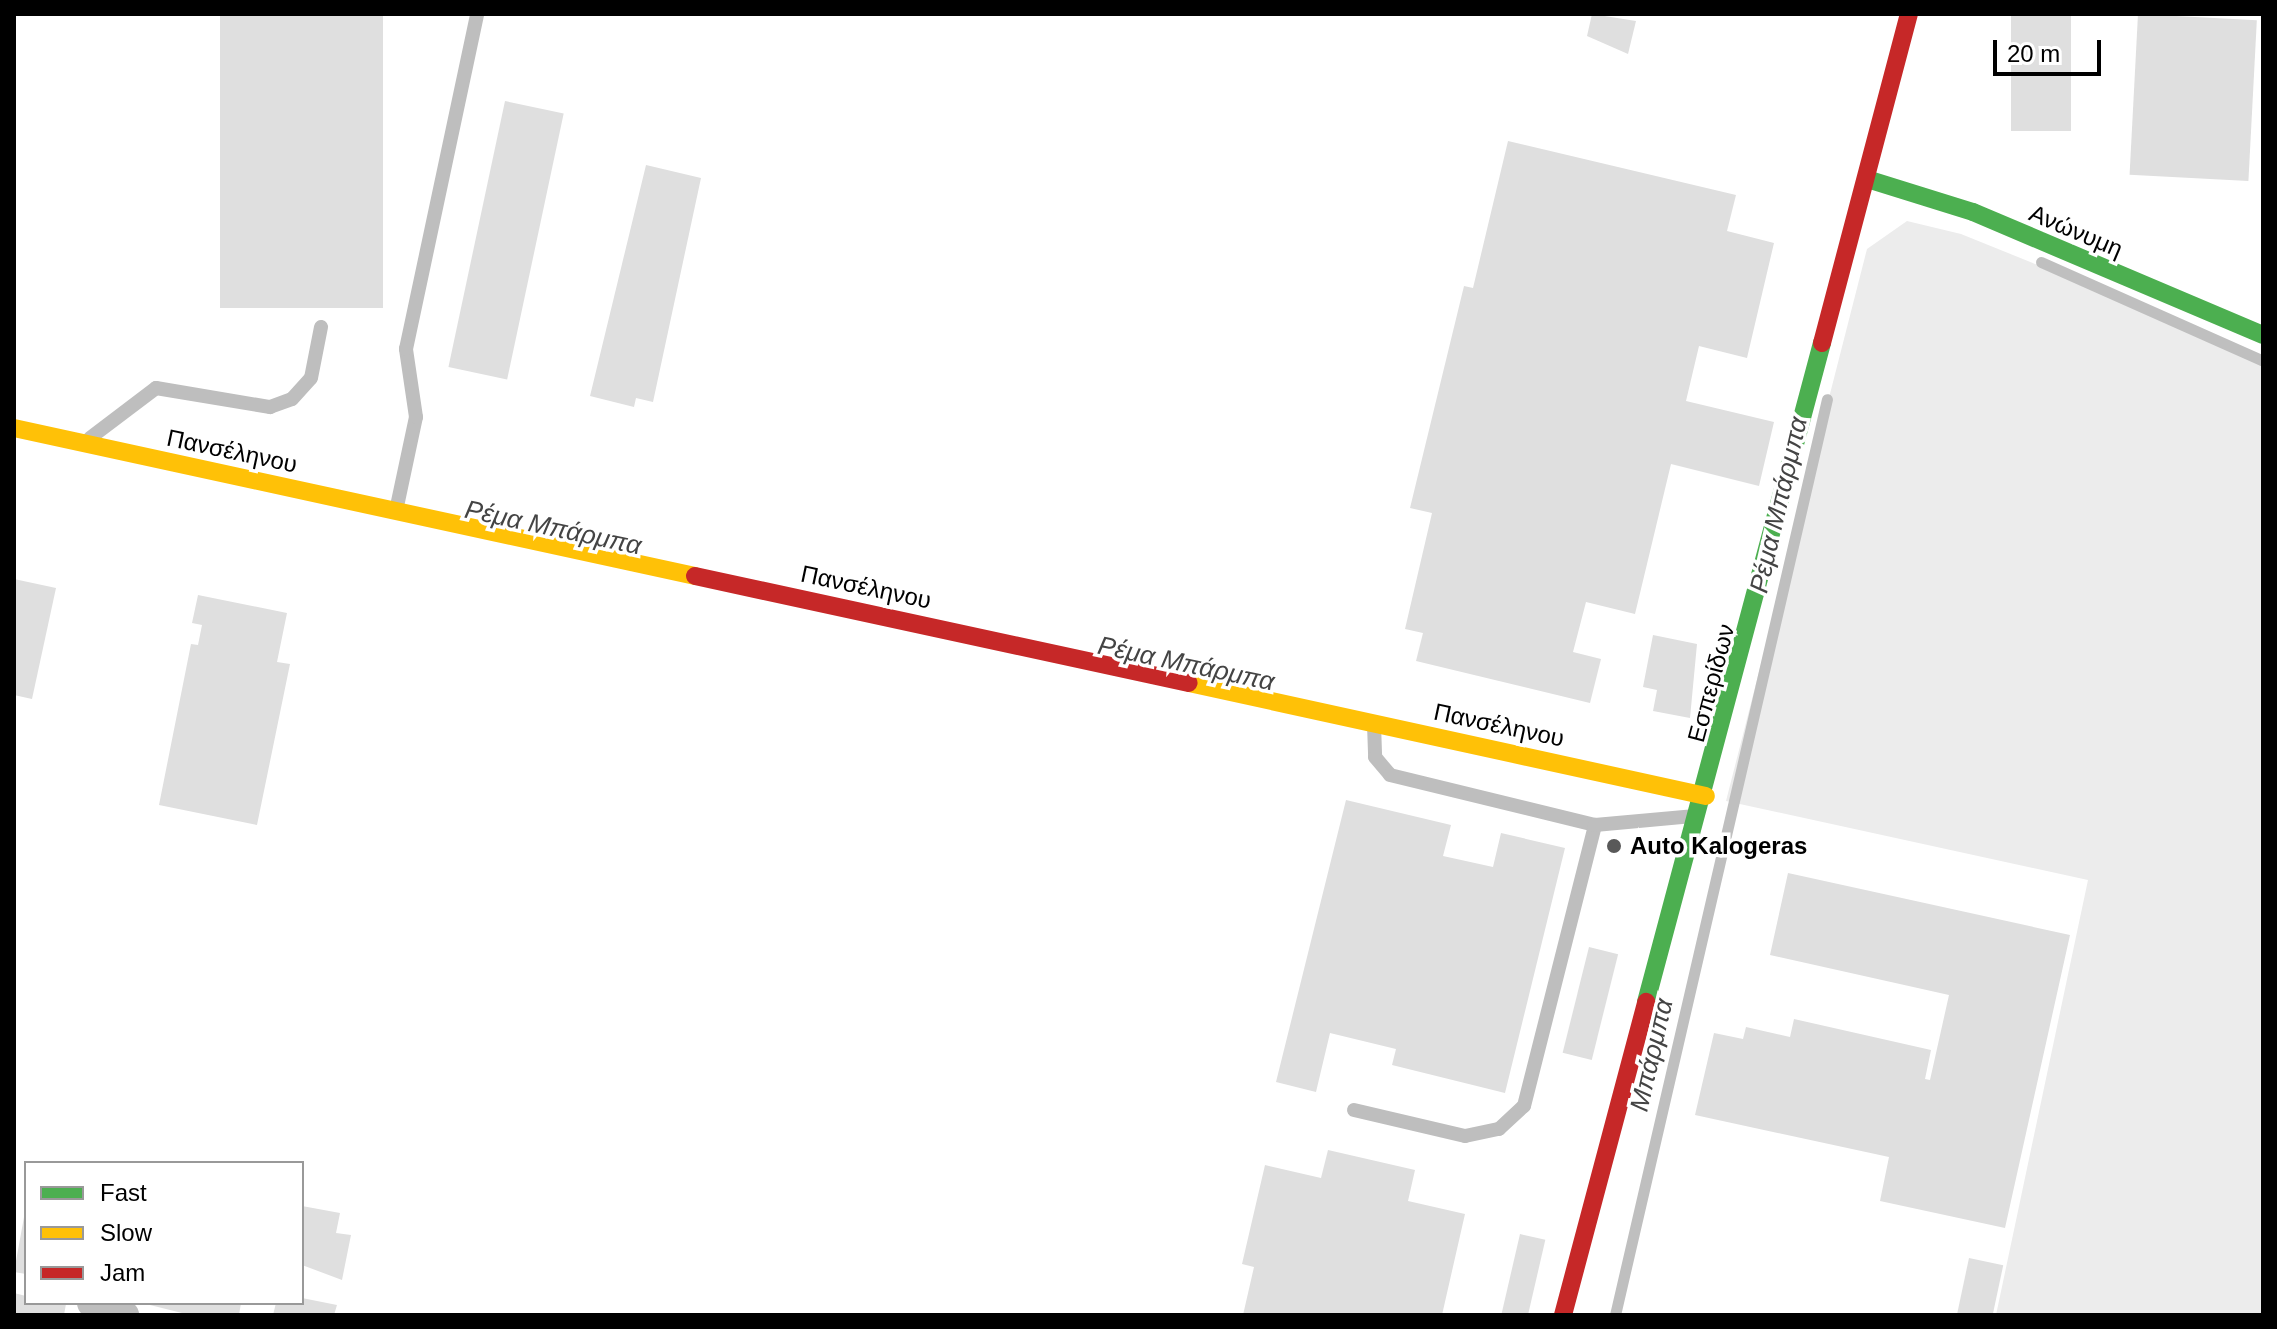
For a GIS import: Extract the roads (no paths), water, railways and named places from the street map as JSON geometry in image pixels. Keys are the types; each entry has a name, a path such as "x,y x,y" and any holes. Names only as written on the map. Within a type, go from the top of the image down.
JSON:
{"street":[{"name":"Εσπερίδων","path":"1563,1315 1701,816 1909,14"},
{"name":"Ανώνυμη","path":"1867,179 1973,212 2263,335"},
{"name":"Πανσέληνου","path":"14,428 1706,796"},
{"path":"97,1305 125,1315"}],"lane":[{"path":"396,511 416,417 406,349 477,14"},
{"path":"84,443 156,388 270,407 292,399 311,378 321,327"},
{"path":"1374,723 1375,757 1390,775 1595,825 1701,816"},
{"path":"1354,1110 1465,1136 1499,1129 1524,1106 1595,825"}],"waterway":[{"name":"Ρέμα Μπάρμπα","path":"2041,262 2263,361"},
{"name":"Μπάρμπα","path":"1615,1315 1827,399"}],"place":[{"name":"Auto Kalogeras","path":"1614,846"}]}
